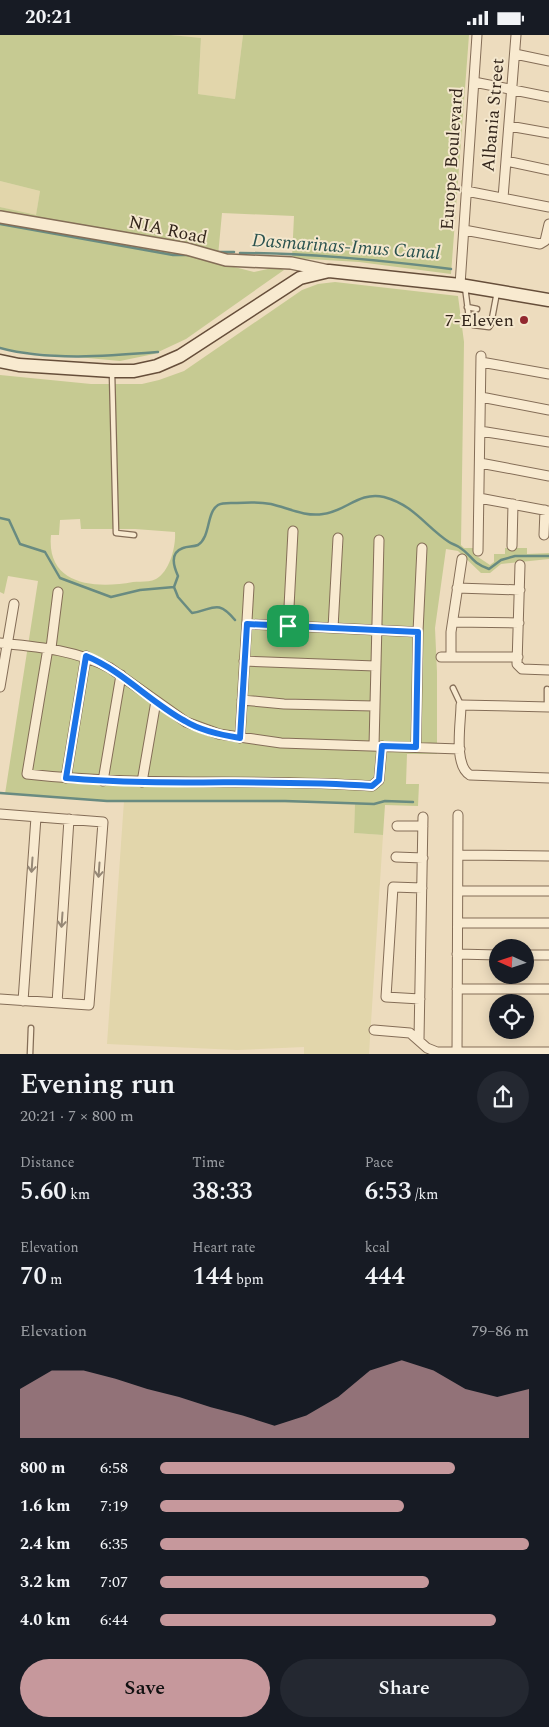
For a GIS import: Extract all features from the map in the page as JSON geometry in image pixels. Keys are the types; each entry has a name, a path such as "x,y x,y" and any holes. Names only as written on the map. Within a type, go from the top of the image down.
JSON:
{"main road":[{"path":"0,361 25,366 112,371 146,369 169,362 288,285 310,274 329,271 463,285 549,300"}],"street":[{"name":"Europe Boulevard","path":"463,285 466,191 477,35"},
{"name":"Albania Street","path":"503,198 516,35"},
{"path":"514,54 549,61"},
{"path":"474,82 549,97"},
{"path":"509,126 549,133"},
{"path":"506,161 549,170"},
{"path":"466,191 549,207"},
{"name":"NIA Road","path":"0,217 187,249 213,258 291,263 329,271"},
{"path":"464,230 540,244 545,241 549,224"},
{"path":"478,551 481,359 549,375"},
{"path":"481,397 549,410"},
{"path":"480,431 549,442"},
{"path":"480,463 549,476"},
{"path":"479,498 547,511 544,535"},
{"path":"512,546 513,504"},
{"path":"288,626 293,531"},
{"path":"333,628 338,538"},
{"path":"58,592 50,648 27,774 103,781 234,781 372,786 379,780 374,705 379,540"},
{"path":"416,747 422,548"},
{"path":"451,657 453,623 462,559"},
{"path":"520,565 518,664 522,669 549,669"},
{"path":"240,738 249,587"},
{"path":"457,589 520,590"},
{"path":"0,686 4,643 14,604"},
{"path":"453,623 519,623"},
{"path":"247,624 418,632"},
{"path":"4,643 50,648 86,656 121,675 186,722 220,734 281,743 460,749"},
{"path":"66,778 86,656"},
{"path":"441,657 518,657"},
{"path":"244,661 375,666"},
{"path":"103,781 121,675"},
{"path":"242,700 284,704 374,705"},
{"path":"142,782 156,701"},
{"path":"548,707 462,705 460,749 461,767 465,773 475,776 549,778"},
{"path":"0,814 103,822 89,1005 0,999"},
{"path":"457,1054 458,815"},
{"path":"23,1001 36,817"},
{"path":"57,1003 69,819"},
{"path":"397,826 423,822 419,1039"},
{"path":"458,855 549,856"},
{"path":"396,857 423,857"},
{"path":"420,999 386,997 393,887 422,888"},
{"path":"458,891 549,891"},
{"path":"458,923 549,923"},
{"path":"458,954 489,955"},
{"path":"534,955 549,955"},
{"path":"458,989 549,989"},
{"path":"374,1030 405,1032 419,1039 432,1051 457,1054 549,1052"}],"lane":[{"path":"463,285 470,323 473,325 488,327 491,324 497,291"},
{"path":"467,307 476,309"},
{"path":"112,371 116,533 134,535"},
{"path":"453,687 462,705"},
{"path":"547,689 548,707"},
{"path":"30,1054 31,1028"}],"shaded area":[{"path":"171,35 243,35 235,99 198,94 201,39"},
{"path":"0,181 40,191 36,216 0,207"},
{"path":"124,801 355,803 354,833 383,835 369,1054 304,1054 304,1047 237,1050 107,1044"}],"green space":[{"path":"0,35 171,35 201,38 198,94 235,99 243,35 469,35 451,274 359,262 292,258 294,216 222,213 218,256 0,213 0,207 36,215 40,191 0,181"},
{"path":"0,222 179,253 254,272 277,267 284,270 186,339 154,354 120,361 13,351 0,348"},
{"path":"335,282 458,296 464,342 461,545 464,548 474,548 475,555 490,565 494,562 494,554 505,554 505,548 527,548 527,554 549,553 549,559 501,564 490,573 481,573 458,551 446,549 435,628 437,754 407,754 406,784 419,784 418,806 385,805 383,835 354,833 355,803 107,801 5,794 38,581 8,576 4,594 0,592 0,375 91,384 142,384 159,380 184,371 302,290 318,284","holes":["80,519 81,529 135,529 175,532 173,551 165,570 156,579 119,584 89,584 65,574 56,565 52,552 51,535 59,535 60,520"]}],"waterway":[{"name":"Dasmarinas-Imus Canal","path":"0,224 173,255 193,255"},
{"name":"Dasmarinas-Imus Canal","path":"218,252 234,252"},
{"name":"Dasmarinas-Imus Canal","path":"240,253 346,258 451,269"},
{"path":"0,348 38,355 58,356 99,356 158,352"},
{"path":"0,518 9,520 20,544 45,552 60,578 111,597 140,590 174,587 178,576 174,565 176,553 183,548 198,545 202,541 214,509 218,505 225,503 267,503 316,515 338,510 367,497 384,497 404,505 441,536 458,546 478,564 489,569 501,560 515,556 549,556"},
{"path":"174,587 178,597 192,613 219,607 229,613 235,620"},
{"path":"0,793 107,801 285,801 374,804 385,801 413,802"}],"place":[{"name":"7-Eleven","path":"524,320"}],"route":[{"path":"247,624 288,626 418,632 416,747 382,746 380,775 376,784 372,786 234,781 142,782 66,778 86,656 110,667 186,722 220,734 240,738 247,624"}]}
